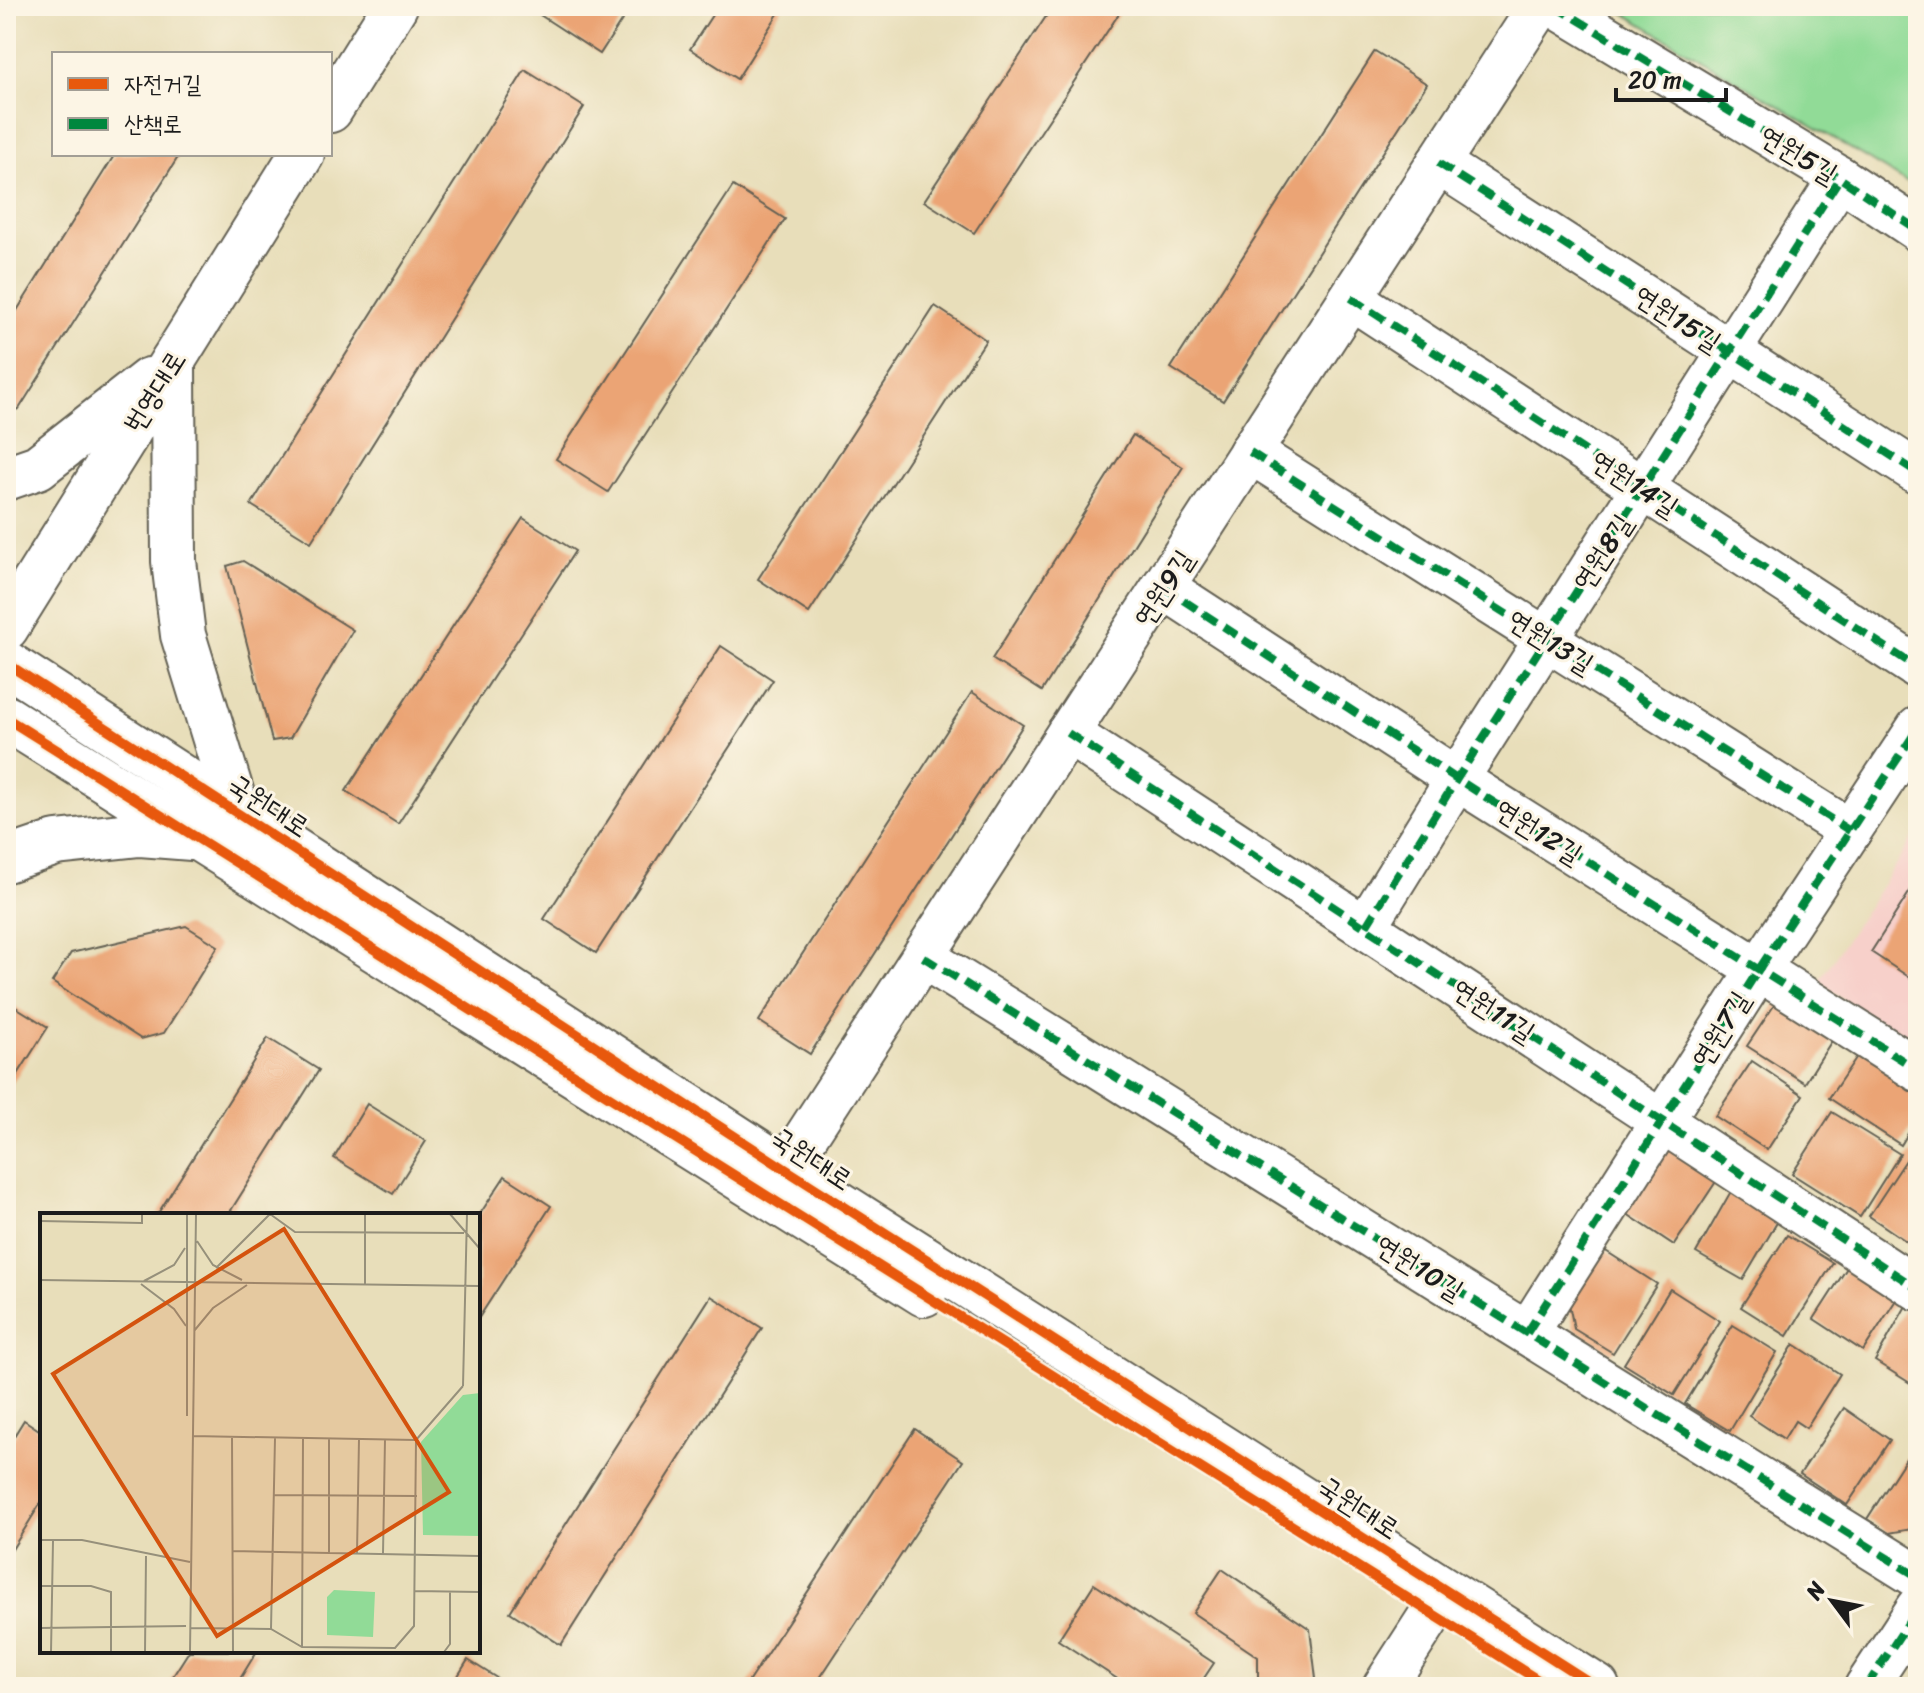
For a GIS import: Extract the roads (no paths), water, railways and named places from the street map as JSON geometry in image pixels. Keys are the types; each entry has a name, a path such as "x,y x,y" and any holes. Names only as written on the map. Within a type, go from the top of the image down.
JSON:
{"street":[{"path":"332,107 395,6"},
{"name":"연원9길","path":"785,1169 1540,6"},
{"name":"연원5길","path":"1555,6 1840,178 1918,230"},
{"name":"번영대로","path":"6,628 301,156"},
{"name":"연원15길","path":"1438,163 1918,473"},
{"name":"연원8길","path":"1366,926 1840,178"},
{"name":"연원14길","path":"1351,298 1918,668"},
{"path":"6,478 38,467 173,361"},
{"path":"173,361 174,561 183,635 238,814"},
{"name":"연원13길","path":"1250,452 1850,831"},
{"name":"연원12길","path":"1163,587 1457,779 1918,1070"},
{"name":"국원대로","path":"6,663 785,1169 1439,1602 1549,1687"},
{"name":"국원대로","path":"6,718 1439,1602 1597,1687"},
{"name":"연원7길","path":"1527,1333 1759,969 1918,728"},
{"name":"연원11길","path":"1068,733 1918,1289"},
{"path":"6,860 56,843 140,834 198,839"},
{"name":"연원10길","path":"923,957 1918,1577"},
{"path":"1384,1687 1439,1602"},
{"path":"1866,1687 1918,1608"}]}
